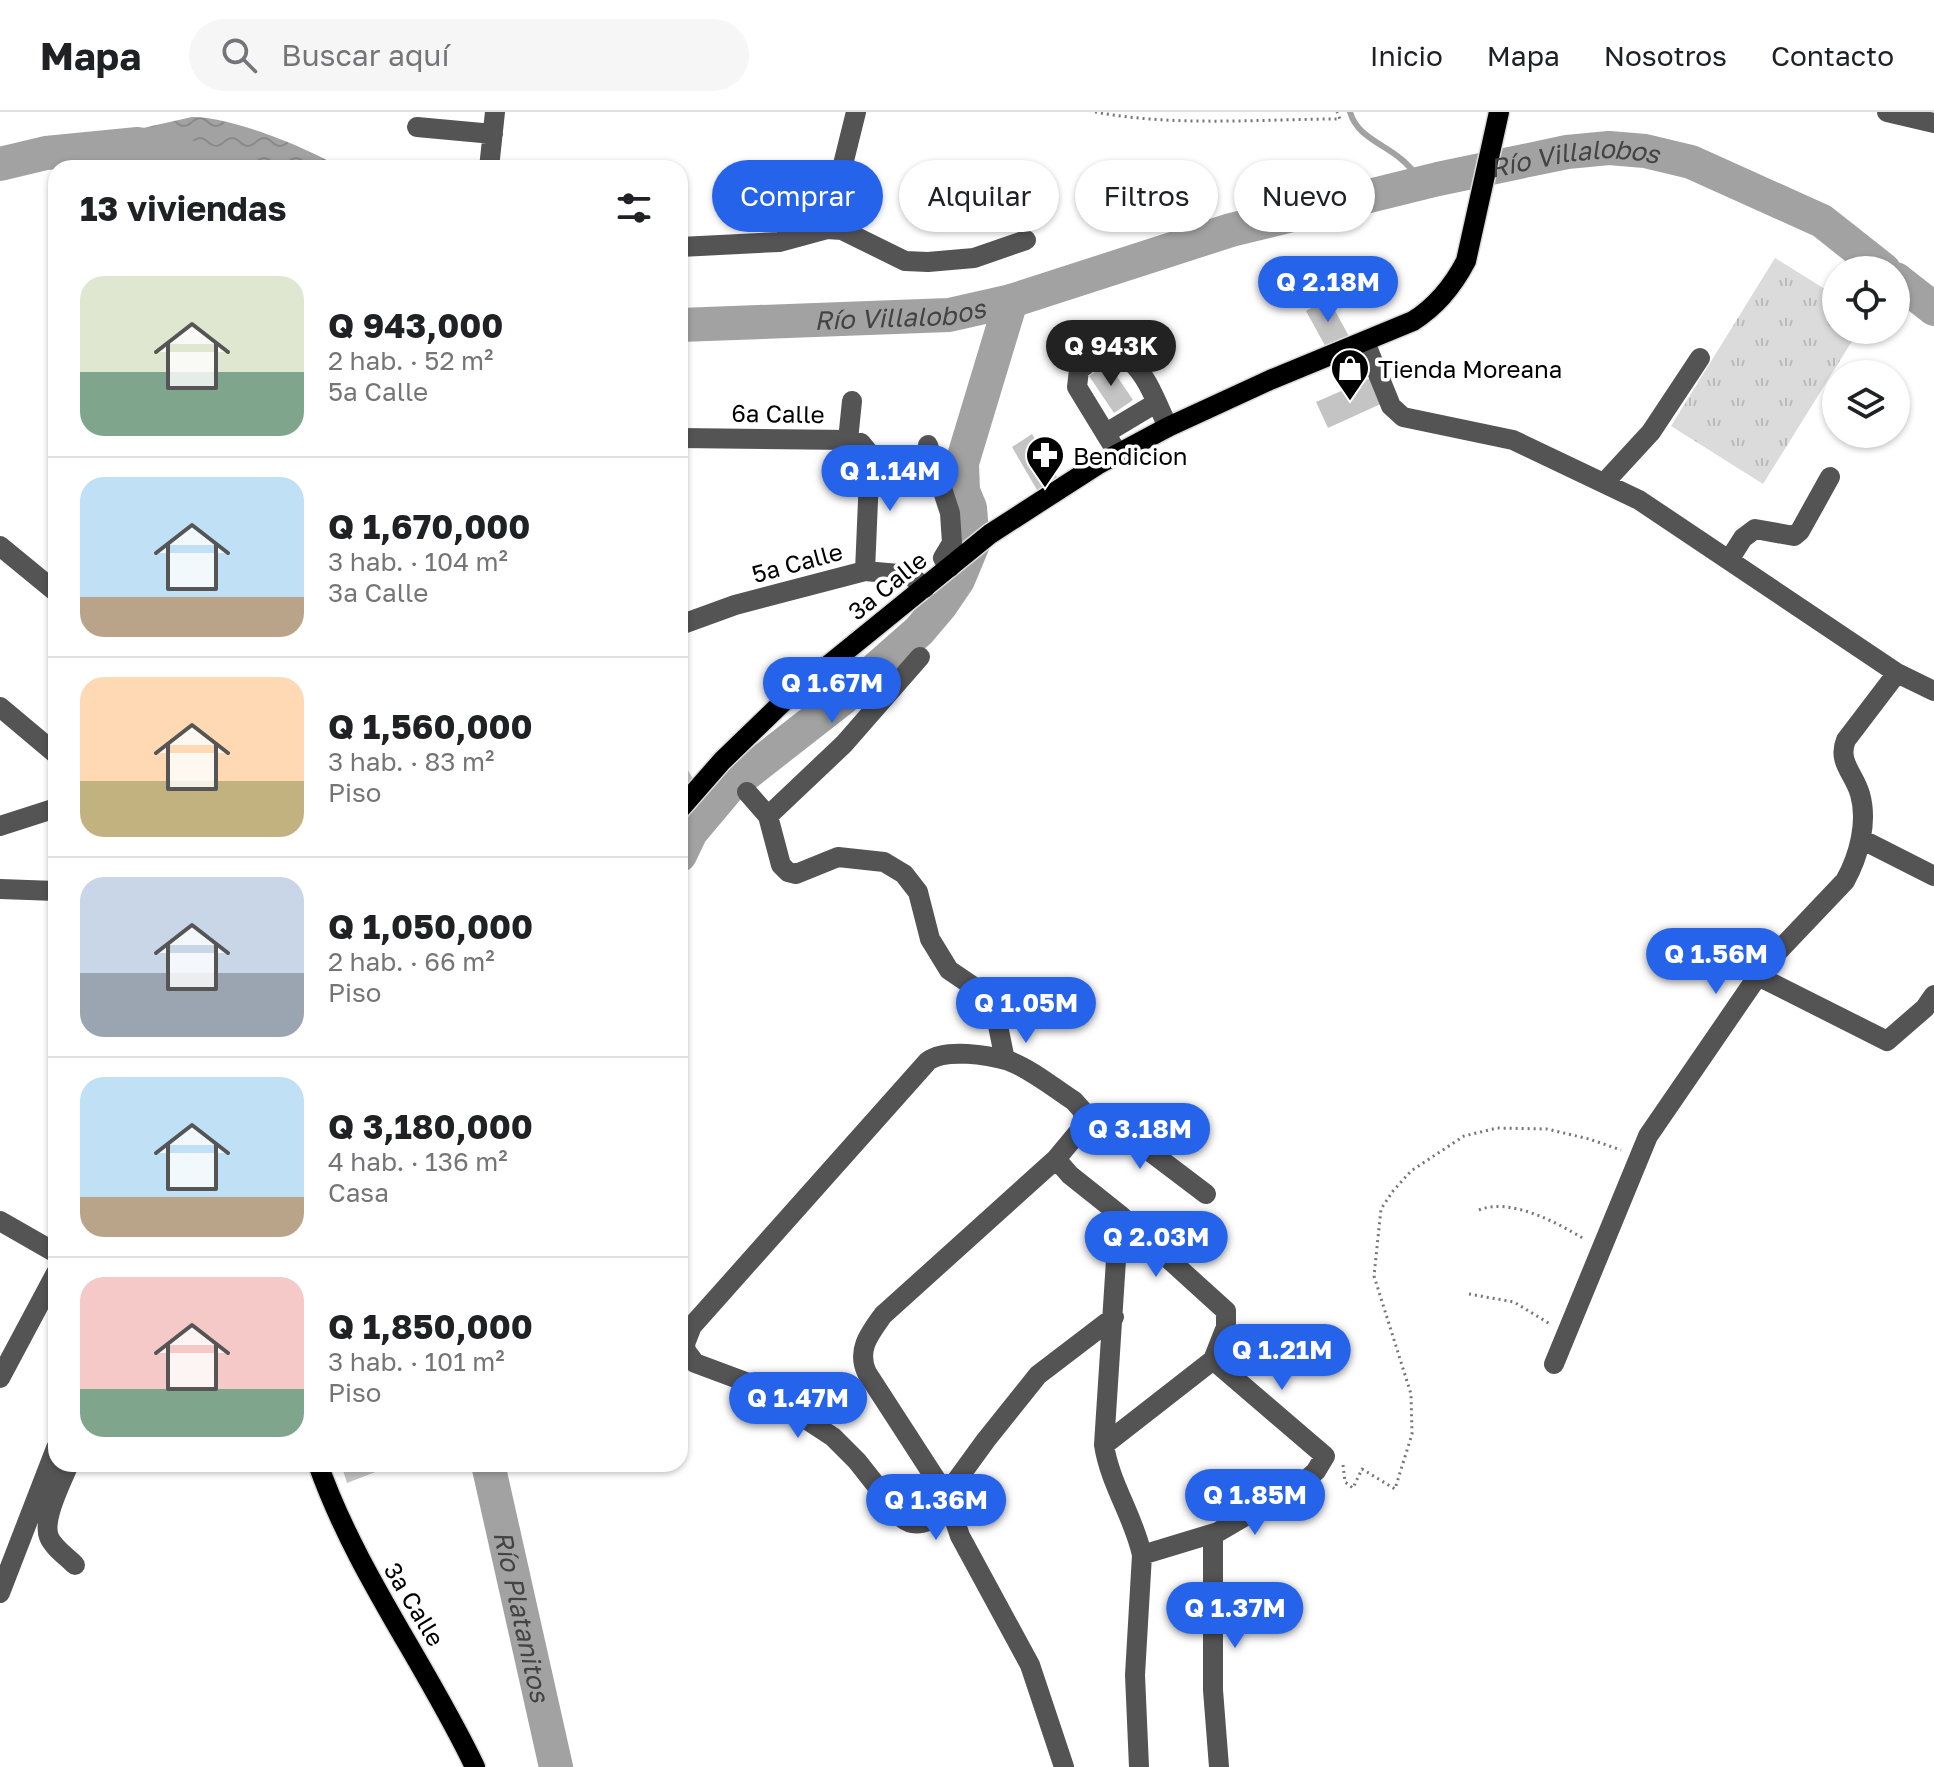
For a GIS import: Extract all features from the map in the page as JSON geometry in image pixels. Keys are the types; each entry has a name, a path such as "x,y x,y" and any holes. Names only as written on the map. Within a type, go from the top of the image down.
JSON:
{"main road":[{"path":"952,566 990,534 1118,454 1168,427 1270,380 1365,342 1431,310 1458,276 1471,243 1499,112"},
{"name":"3a Calle","path":"688,800 722,761 783,702 952,566"},
{"name":"3a Calle","path":"321,1472 362,1565 451,1716 475,1767"}],"street":[{"path":"490,160 495,112"},
{"path":"844,160 856,112"},
{"path":"1887,112 1934,123"},
{"path":"417,127 493,134"},
{"path":"688,247 779,242 816,232"},
{"path":"846,232 905,261 974,258 1026,240"},
{"path":"1365,342 1391,406 1403,417 1513,440 1639,500 1897,673 1934,691"},
{"path":"1118,454 1077,387 1079,370 1092,359 1107,353 1122,355 1133,364 1168,427"},
{"path":"1604,483 1651,432 1700,358"},
{"path":"848,440 852,401"},
{"path":"1106,433 1156,403"},
{"name":"6a Calle","path":"688,438 848,440 861,443 870,454 865,571"},
{"path":"928,445 950,513 952,543 943,558 952,566"},
{"path":"1729,560 1743,538 1755,529 1794,536 1800,531 1830,477"},
{"path":"0,546 48,585"},
{"name":"5a Calle","path":"688,622 735,605 865,571 910,575 925,588"},
{"path":"768,816 844,744 920,657"},
{"path":"1554,1364 1648,1136 1758,976 1845,881 1856,863 1861,839 1861,796 1843,761 1842,751 1846,740 1897,673"},
{"path":"0,707 48,747"},
{"path":"747,792 768,816 781,865 788,872 796,874 838,857 884,862 904,874 918,892 930,939 949,970 977,989 994,1006 1005,1060"},
{"path":"0,826 48,811"},
{"path":"1861,839 1934,876"},
{"path":"0,889 48,891"},
{"path":"1758,976 1887,1041 1925,1008 1934,995"},
{"path":"688,1336 692,1326 935,1056 951,1053 1011,1062 1074,1101 1082,1110 1084,1118 1081,1129 1056,1159 883,1315 865,1343 862,1359 867,1373 948,1503 960,1536 1030,1665 1064,1767"},
{"path":"1084,1118 1107,1119 1206,1194"},
{"path":"1056,1159 1070,1175 1119,1214 1226,1311 1226,1327 1213,1360 1104,1445"},
{"path":"1119,1214 1104,1445 1110,1471 1139,1538 1142,1555 1135,1675 1139,1767"},
{"path":"0,1221 48,1248"},
{"path":"0,1378 48,1288"},
{"path":"688,1354 695,1363 754,1385 833,1437 857,1461 902,1518 910,1524 921,1524 948,1503 986,1440 1038,1375 1114,1317"},
{"path":"1142,1555 1213,1534 1304,1482 1316,1471 1325,1456 1213,1360"},
{"path":"0,1593 48,1469"},
{"path":"66,1472 50,1513 48,1529 49,1539 75,1565"},
{"path":"1213,1534 1213,1690 1219,1767"}],"path":[{"path":"1095,112 1132,119 1225,120 1340,119 1337,112"},
{"path":"1325,1456 1331,1453 1338,1455 1345,1482 1353,1488 1362,1469 1395,1489 1412,1434 1411,1394 1374,1276 1381,1209 1411,1171 1464,1136 1497,1128 1547,1129 1640,1156"},
{"path":"1479,1210 1487,1206 1528,1212 1567,1228 1600,1251"},
{"path":"1469,1294 1514,1302 1566,1335"}],"green space":[{"path":"1775,258 1822,287 1822,344 1850,344 1840,360 1822,360 1822,389 1763,484 1671,426"}],"water":[{"path":"192,117 208,118 247,127 326,160 136,160 128,145 143,128"}],"building":[{"path":"1328,298 1350,338 1328,351 1306,311"},
{"path":"1108,363 1133,400 1114,413 1089,376"},
{"name":"Tienda Moreana","path":"1373,377 1385,402 1328,428 1316,402"},
{"path":"1032,434 1057,477 1037,490 1012,447"},
{"path":"688,770 695,782 688,789"},
{"path":"344,1472 375,1472 347,1483"}],"waterway":[{"path":"1350,112 1365,134 1404,161 1423,183"},
{"name":"Río Villalobos","path":"0,164 46,153 138,144 199,160"},
{"name":"Río Villalobos","path":"688,325 949,315 1011,301 1231,230 1438,179 1567,152 1609,148 1645,151 1691,162 1822,221 1866,256"},
{"name":"Río Villalobos","path":"1910,290 1934,309"},
{"path":"688,838 728,788 843,698 919,631 958,580 973,544 970,508 963,491 962,463 1011,301"},
{"name":"Río Platanitos","path":"490,1472 556,1767"}],"place":[{"name":"Tienda Moreana","path":"1350,402"},
{"name":"Bendicion","path":"1045,489"}]}
